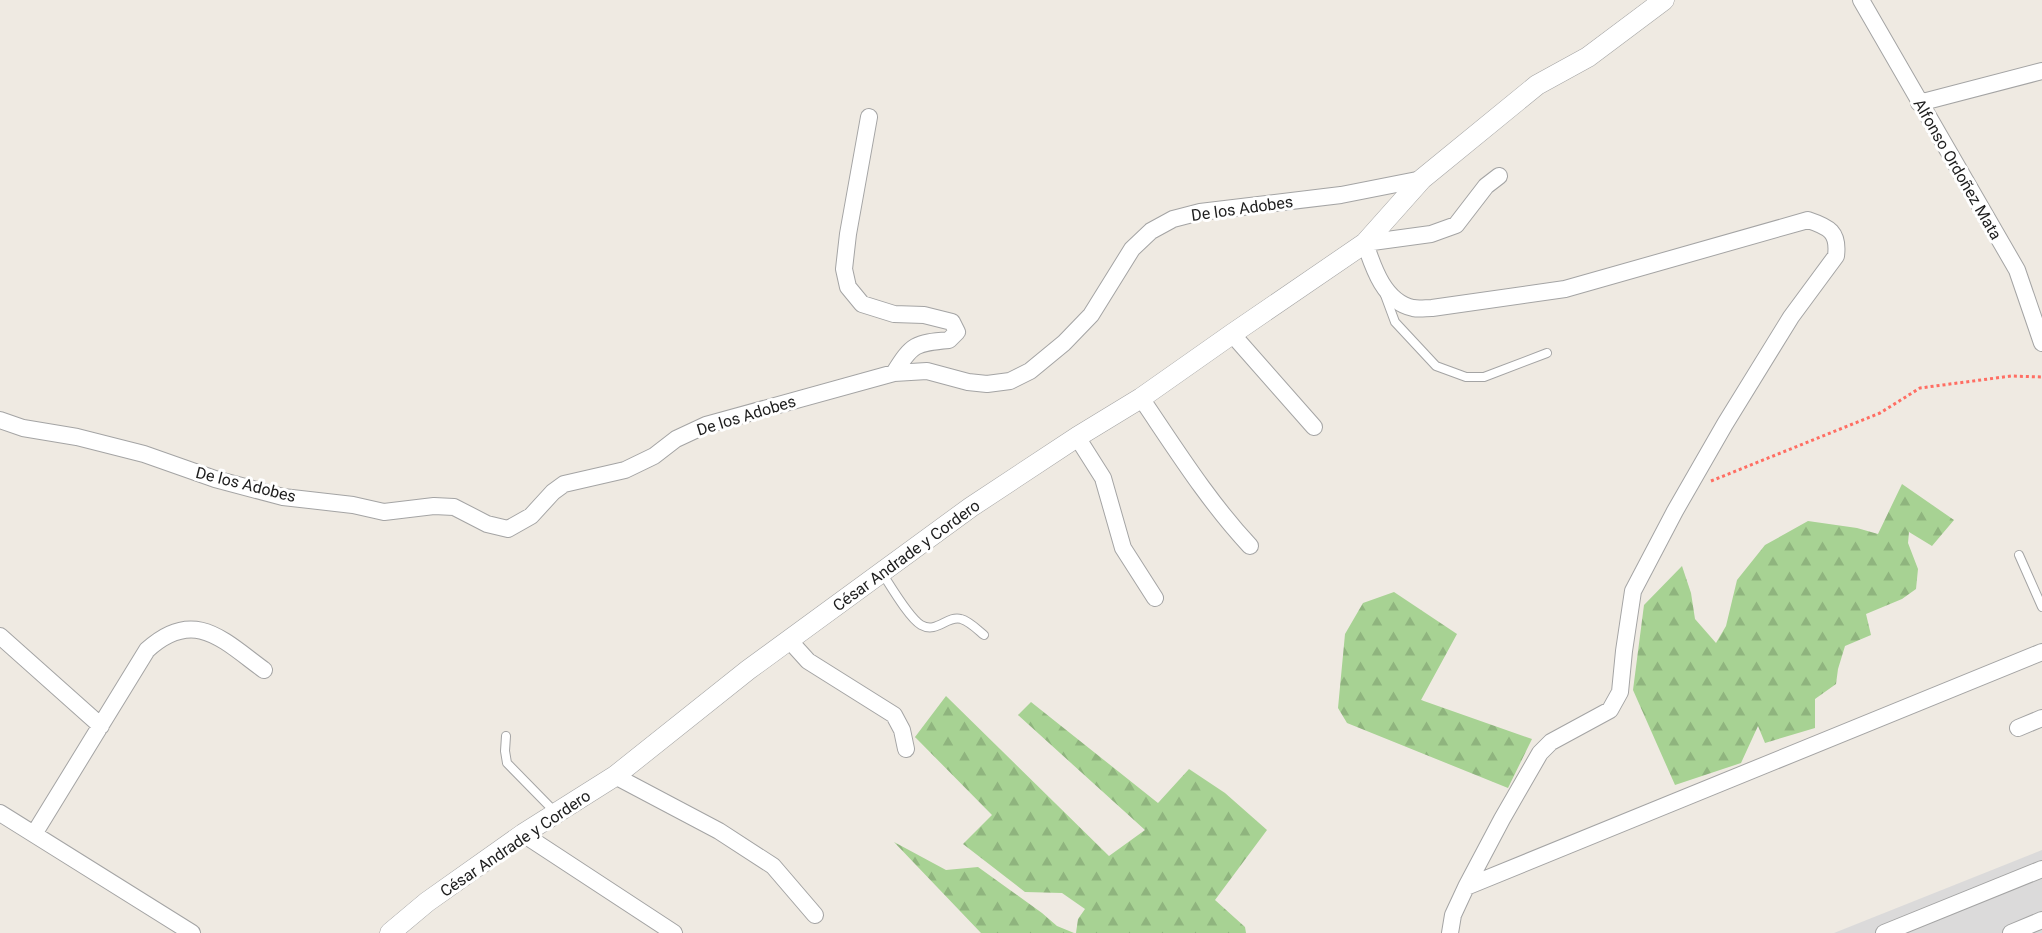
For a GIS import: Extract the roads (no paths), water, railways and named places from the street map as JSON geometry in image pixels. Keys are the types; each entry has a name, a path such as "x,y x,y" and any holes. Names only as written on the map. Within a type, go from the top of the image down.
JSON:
{"street":[{"name":"César Andrade y Cordero","path":"392,932 427,902 523,834 615,776 748,670 971,507 1141,398 1365,243 1422,179 1537,85 1588,57 1645,7 1664,0"},
{"name":"Alfonso Ordoñez Mata","path":"1861,0 2017,270 2042,343"},
{"path":"1919,103 2042,71"},
{"path":"869,117 848,234 844,269 848,287 862,304 894,314 924,315 942,319 952,322 957,332 949,340 922,342 907,352 894,374"},
{"path":"1450,933 1453,915 1467,887 1540,753 1551,742 1610,710 1620,692 1633,591 1725,424 1791,316 1836,256 1837,245 1834,233 1808,220 1565,289 1432,308 1412,308 1396,299 1377,276 1365,243 1431,234 1456,225 1486,186 1499,176"},
{"name":"De los Adobes","path":"0,420 23,428 77,437 144,454 215,479 283,497 327,501 384,512 434,506 454,507 487,524 508,529 531,516 553,492 564,484 625,470 654,456 676,439 706,424 894,374 927,371 968,382 987,384 1010,381 1030,371 1064,343 1090,315 1132,249 1151,231 1173,219 1200,212 1341,195 1422,179"},
{"path":"1232,334 1314,427"},
{"path":"1141,398 1185,464 1250,546"},
{"path":"1077,437 1103,478 1123,548 1155,598"},
{"path":"34,834 147,650 161,638 192,628 211,633 264,670"},
{"path":"0,636 101,726"},
{"path":"789,640 807,662 894,714 902,730 906,749"},
{"path":"1467,887 2042,652"},
{"path":"2018,728 2042,718"},
{"path":"615,776 719,831 773,866 815,915"},
{"path":"0,813 192,933"},
{"path":"523,834 674,933"},
{"path":"1884,933 2042,869"},
{"path":"2012,933 2042,920"}],"lane":[{"path":"1377,276 1395,322 1436,366 1466,377 1484,377 1546,352"},
{"path":"2019,555 2042,607"},
{"path":"882,572 903,605 921,625 935,628 953,620 962,619 984,634"},
{"path":"506,736 507,763 556,813"}]}
